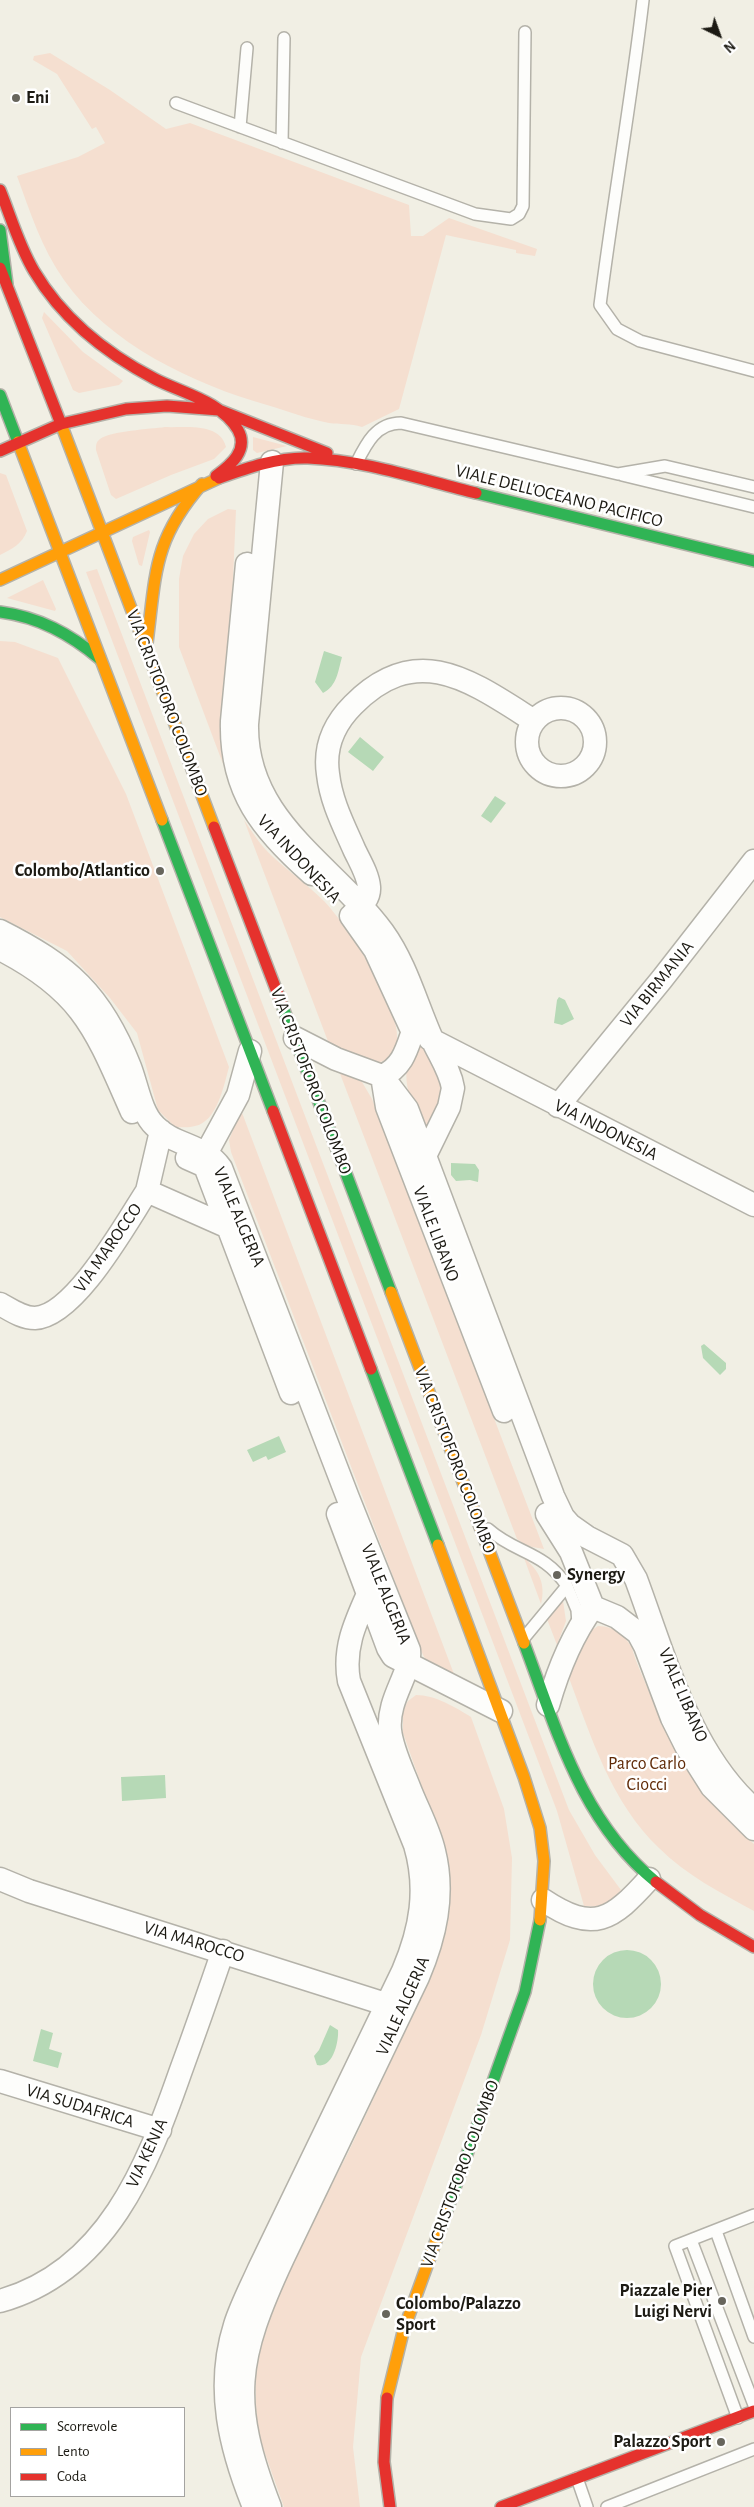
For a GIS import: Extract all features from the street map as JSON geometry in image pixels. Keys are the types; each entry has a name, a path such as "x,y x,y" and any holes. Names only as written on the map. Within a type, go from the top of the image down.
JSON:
{"main road":[{"path":"0,190 33,269 50,294 73,320 105,348 138,370 219,410 356,464"},
{"path":"0,230 7,286"},
{"name":"VIA CRISTOFORO COLOMBO","path":"0,268 102,530 568,1761 586,1799 618,1846 649,1879 683,1905 754,1947"},
{"name":"VIA CRISTOFORO COLOMBO","path":"0,395 501,1711 540,1828 544,1861 543,1900 533,1961 521,2006 403,2332 390,2374 383,2419 384,2467 390,2507"},
{"path":"0,451 61,424 110,412 145,407 178,406 219,410 237,429 242,441 240,455 231,465 202,484 173,519 164,538 155,572 146,647"},
{"path":"0,580 202,484 263,464 307,458 356,464"},
{"name":"VIALE DELL'OCEANO PACIFICO","path":"356,464 754,561"},
{"path":"0,612 27,616 64,631 102,661"},
{"path":"501,2507 754,2411"}],"street":[{"name":"VIA INDONESIA","path":"263,464 253,592 231,732 239,780 252,809 265,828 356,911 363,930 422,1037 754,1205"},
{"path":"356,911 368,894 368,879 337,810 327,767 332,736 347,711 359,699 386,680 400,673 420,669 445,672 468,680 534,721"},
{"name":"VIA BIRMANIA","path":"558,1106 662,979 754,861"},
{"name":"VIALE ALGERIA","path":"0,931 53,961 79,982 98,1004 121,1046 146,1113 160,1138"},
{"name":"VIALE ALGERIA","path":"0,949 52,981 84,1014 102,1043 136,1122 145,1134 160,1138 206,1159 235,1223 354,1534 408,1645 410,1654 407,1665 380,1727"},
{"path":"295,1038 336,1059 382,1076 392,1072 422,1037 449,1074 453,1093 449,1107 416,1159"},
{"path":"206,1159 236,1100 250,1051"},
{"name":"VIALE LIBANO","path":"382,1076 388,1107 416,1159 524,1440 563,1517 582,1534 625,1558 644,1601 691,1722 725,1790 754,1809"},
{"path":"148,1191 160,1138"},
{"name":"VIA MAROCCO","path":"0,1304 24,1316 35,1318 48,1315 66,1305 83,1285 148,1191 235,1223"},
{"name":"VIALE LIBANO","path":"524,1440 538,1498 571,1552 593,1607 627,1623 638,1633 645,1646 669,1712 686,1746 725,1790 754,1829"},
{"name":"VIALE ALGERIA","path":"270,2507 250,2452 244,2423 243,2382 249,2338 279,2266 396,2007 421,1917 422,1842 380,1727 351,1688 347,1664 350,1638 368,1594 354,1534"},
{"path":"368,1594 388,1648 393,1656 407,1665 501,1711"},
{"path":"627,1623 644,1601"},
{"path":"548,1705 561,1665 578,1629 593,1607"},
{"name":"VIA MAROCCO","path":"0,1879 29,1891 396,2007"},
{"path":"543,1900 568,1916 580,1919 595,1919 613,1913 626,1904 649,1879"},
{"name":"VIA KENIA","path":"0,2301 47,2282 71,2264 87,2249 114,2216 135,2185 160,2130 223,1951"},
{"name":"VIALE ALGERIA","path":"254,2507 237,2464 227,2416 226,2369 232,2338 255,2278 396,2007"},
{"name":"VIA SUDAFRICA","path":"0,2082 160,2130"}],"lane":[{"path":"643,0 635,70 612,205 600,305 617,329 640,341 754,371"},
{"path":"176,103 475,214 511,219 519,214 523,206 525,32"},
{"path":"282,143 284,38"},
{"path":"240,127 246,48"},
{"path":"356,464 377,431 388,424 401,423 754,507"},
{"path":"618,474 665,466 754,488"},
{"path":"479,1522 505,1542 541,1558 556,1571 566,1586 576,1610 578,1629"},
{"path":"523,1639 566,1586"},
{"path":"738,2418 674,2246 754,2215"},
{"path":"716,2231 754,2337"},
{"path":"691,2240 754,2405"},
{"path":"607,2507 754,2449"},
{"path":"577,2478 587,2507"}],"green space":[{"path":"50,53 110,90 166,129 190,123 409,205 411,236 423,236 449,218 537,249 535,256 446,235 399,409 362,427 313,419 210,386 155,359 104,324 64,280 49,256 17,176 78,157 105,143 96,127 92,129 57,74 33,60 34,56"},
{"path":"44,312 83,352 123,381 119,385 79,393 73,390 42,318"},
{"path":"165,427 192,427 209,430 217,433 226,447 214,459 116,499 111,495 96,450 98,441 105,436 113,434"},
{"path":"253,437 287,446 257,453 253,450"},
{"path":"0,473 6,475 27,531 19,543 0,555"},
{"path":"228,509 236,510 232,602 220,737 223,764 179,647 179,579 183,556 194,534 208,519"},
{"path":"149,530 142,566 139,565 132,541 133,537"},
{"path":"97,569 569,1810 595,1855 621,1890 613,1899 600,1906 584,1906 557,1811 86,572"},
{"path":"43,580 56,609 55,611 7,598"},
{"path":"0,641 15,642 58,658 126,794 229,1067 218,1102 209,1118 203,1123 190,1127 175,1127 158,1110 137,1033 110,998 67,951 0,917"},
{"path":"244,820 268,852 312,889 335,913 366,959 393,1014 397,1038 392,1055 375,1063 329,1044"},
{"path":"420,1043 424,1045 439,1074 445,1095 433,1124 424,1131 410,1097 406,1075 412,1054"},
{"path":"339,1071 362,1082 372,1099 544,1549 527,1546 517,1539"},
{"path":"241,1110 457,1682 427,1662 423,1655 231,1152 229,1140"},
{"path":"524,1558 534,1567 540,1578 543,1590 541,1604"},
{"path":"563,1601 566,1621 557,1645 547,1619"},
{"name":"Parco Carlo Ciocci","path":"598,1626 614,1629 629,1643 669,1738 680,1757 719,1811 754,1844 754,1911 704,1883 669,1858 642,1830 615,1790 595,1746 569,1678 586,1634"},
{"path":"416,1695 438,1699 471,1717 504,1809 512,1858 510,1940 481,2035 361,2357 353,2447 360,2507 284,2507 257,2431 255,2374 259,2348 266,2326 305,2236 348,2153 422,1995 441,1948 449,1914 450,1883 447,1858 403,1733 403,1710 408,1701"}],"shaded area":[{"path":"324,651 342,657 334,682 323,693 315,682"},
{"path":"360,737 384,757 373,771 348,752"},
{"path":"495,796 506,803 491,823 481,816"},
{"path":"559,997 565,1000 574,1019 562,1025 554,1023"},
{"path":"451,1163 475,1164 479,1170 478,1182 470,1180 456,1181 451,1175"},
{"path":"704,1344 726,1363 726,1369 720,1375 703,1358 701,1346"},
{"path":"279,1436 286,1452 268,1460 266,1456 253,1462 247,1450"},
{"path":"165,1775 166,1798 122,1801 121,1777"},
{"path":"627,1950 640,1953 651,1960 658,1971 661,1984 658,1997 651,2008 640,2015 627,2018 614,2015 603,2008 596,1997 593,1984 596,1971 603,1960 614,1953"},
{"path":"330,2025 338,2030 336,2047 331,2059 327,2063 317,2065 314,2056 319,2050"},
{"path":"41,2029 53,2033 49,2049 62,2053 58,2068 33,2061"}],"traffic: fast":[{"path":"0,230 7,284"},
{"path":"0,395 18,442"},
{"path":"476,493 754,561"},
{"path":"0,612 41,622 65,634 100,659"},
{"path":"162,820 273,1111"},
{"path":"282,1005 391,1292"},
{"path":"371,1369 438,1545"},
{"path":"524,1643 560,1741 590,1803 608,1831 630,1858 656,1882"},
{"path":"446,2213 525,1992 540,1920"}],"traffic: slow":[{"path":"61,424 214,827"},
{"path":"18,442 162,820"},
{"path":"0,580 219,478"},
{"path":"147,643 155,577 165,540 186,504 202,484"},
{"path":"391,1292 524,1643"},
{"path":"438,1545 524,1777 540,1828 544,1861 540,1920"},
{"path":"387,2398 403,2332 446,2213"}],"traffic: jam":[{"path":"0,190 20,242 34,271 45,288 72,319 103,346 137,369 200,399 222,412 231,420 241,437 240,450 232,462 216,476"},
{"path":"0,268 61,424"},
{"path":"0,451 61,424 126,409 167,406 219,410 327,453"},
{"path":"219,478 274,461 308,458 350,462 393,471 476,493"},
{"path":"214,827 282,1005"},
{"path":"273,1111 371,1369"},
{"path":"656,1882 700,1915 754,1947"},
{"path":"387,2398 384,2462 390,2507"},
{"path":"501,2507 754,2411"}],"place":[{"name":"Eni","path":"16,98"},
{"name":"Colombo/Atlantico","path":"160,871"},
{"name":"Synergy","path":"557,1575"},
{"name":"Piazzale Pier Luigi Nervi","path":"722,2301"},
{"name":"Colombo/Palazzo Sport","path":"386,2314"},
{"name":"Palazzo Sport","path":"721,2442"}]}
